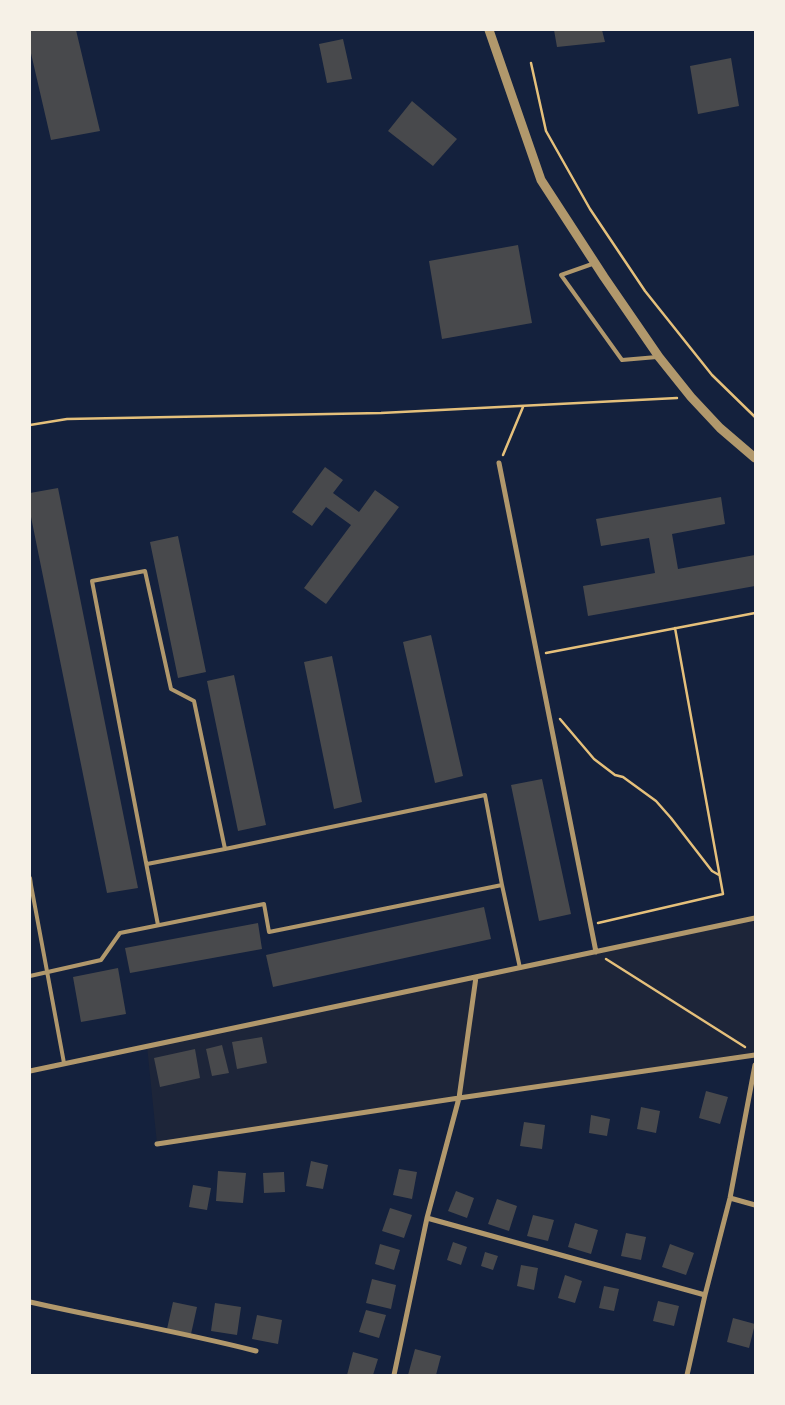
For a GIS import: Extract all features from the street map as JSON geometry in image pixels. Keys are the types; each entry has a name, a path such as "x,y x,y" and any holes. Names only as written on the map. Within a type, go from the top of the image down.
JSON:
{"street":[{"path":"489,30 541,180 594,263 659,357 691,397 720,428 755,458"},
{"path":"500,463 596,952"},
{"path":"30,1070 755,918"},
{"path":"394,1375 427,1218 459,1098 476,977"},
{"path":"157,1144 755,1055"},
{"path":"687,1375 730,1198 755,1065"},
{"path":"730,1198 755,1205"},
{"path":"427,1218 705,1295"},
{"path":"30,1302 152,1329 205,1338 256,1352"}],"lane":[{"path":"594,263 561,275 622,360 659,357"},
{"path":"158,925 92,581 145,571 170,689 194,701 224,850"},
{"path":"147,864 224,850 485,795 520,968"},
{"path":"30,878 64,1064"},
{"path":"30,976 101,960 120,933 264,904 269,932 502,885"}],"path":[{"path":"531,63 546,131 590,209 645,291 712,375 755,417"},
{"path":"30,425 67,419 381,413 691,397"},
{"path":"500,463 524,406"},
{"path":"537,654 755,613"},
{"path":"590,925 723,894 675,628"},
{"path":"547,703 594,759 656,801 712,871 720,875"},
{"path":"596,952 747,1048"}],"shaded area":[{"path":"755,918 755,1055 157,1144 147,1046"}],"building":[{"path":"30,30 76,30 100,131 51,140 30,49"},
{"path":"554,30 602,30 605,42 557,47"},
{"path":"343,39 352,79 327,83 319,44"},
{"path":"731,58 739,106 698,114 690,66"},
{"path":"412,101 457,139 433,166 388,131"},
{"path":"518,245 532,323 442,339 429,261"},
{"path":"325,467 343,480 333,493 359,512 375,490 399,507 326,604 304,588 351,525 326,507 312,526 292,512"},
{"path":"58,488 138,888 107,893 30,512 30,493"},
{"path":"721,497 725,524 672,534 678,569 755,555 755,586 588,616 583,586 655,573 649,538 601,546 596,519"},
{"path":"178,536 206,672 178,678 150,542"},
{"path":"431,635 463,776 435,783 403,642"},
{"path":"332,656 362,802 334,809 304,662"},
{"path":"234,675 266,825 238,831 207,681"},
{"path":"542,779 571,914 539,921 511,785"},
{"path":"484,907 491,939 273,987 266,955"},
{"path":"258,923 262,949 130,973 125,948"},
{"path":"118,968 126,1014 81,1022 73,977"},
{"path":"262,1037 267,1063 237,1069 232,1042"},
{"path":"222,1045 229,1073 212,1076 206,1049"},
{"path":"195,1049 200,1078 160,1087 154,1058"},
{"path":"706,1091 728,1097 720,1124 699,1118"},
{"path":"641,1107 660,1111 656,1133 637,1129"},
{"path":"591,1115 610,1119 607,1136 589,1133"},
{"path":"524,1122 545,1125 542,1149 520,1146"},
{"path":"311,1161 328,1165 323,1189 306,1186"},
{"path":"399,1169 417,1172 412,1199 393,1195"},
{"path":"218,1171 246,1173 243,1203 216,1201"},
{"path":"284,1172 285,1192 264,1193 263,1173"},
{"path":"193,1185 211,1188 207,1210 189,1207"},
{"path":"456,1191 474,1198 467,1218 448,1211"},
{"path":"497,1199 517,1206 509,1231 488,1224"},
{"path":"390,1208 412,1215 404,1238 382,1231"},
{"path":"533,1215 554,1220 548,1241 527,1236"},
{"path":"575,1223 598,1230 591,1254 568,1247"},
{"path":"626,1233 646,1237 641,1260 621,1256"},
{"path":"453,1242 467,1247 461,1265 447,1260"},
{"path":"380,1244 400,1250 394,1270 375,1264"},
{"path":"670,1244 694,1253 686,1275 662,1267"},
{"path":"485,1252 498,1256 493,1270 481,1266"},
{"path":"521,1265 538,1268 534,1290 517,1286"},
{"path":"565,1275 582,1281 575,1303 558,1298"},
{"path":"372,1279 396,1285 391,1309 366,1303"},
{"path":"604,1286 619,1289 614,1311 599,1308"},
{"path":"658,1301 679,1306 674,1326 653,1321"},
{"path":"173,1302 197,1307 191,1334 167,1329"},
{"path":"215,1303 241,1307 237,1335 211,1331"},
{"path":"366,1310 386,1315 379,1338 359,1332"},
{"path":"257,1315 282,1320 278,1344 252,1339"},
{"path":"733,1318 755,1324 749,1348 727,1342"},
{"path":"415,1349 441,1356 436,1375 408,1375"},
{"path":"353,1352 378,1359 373,1375 347,1375"}]}
